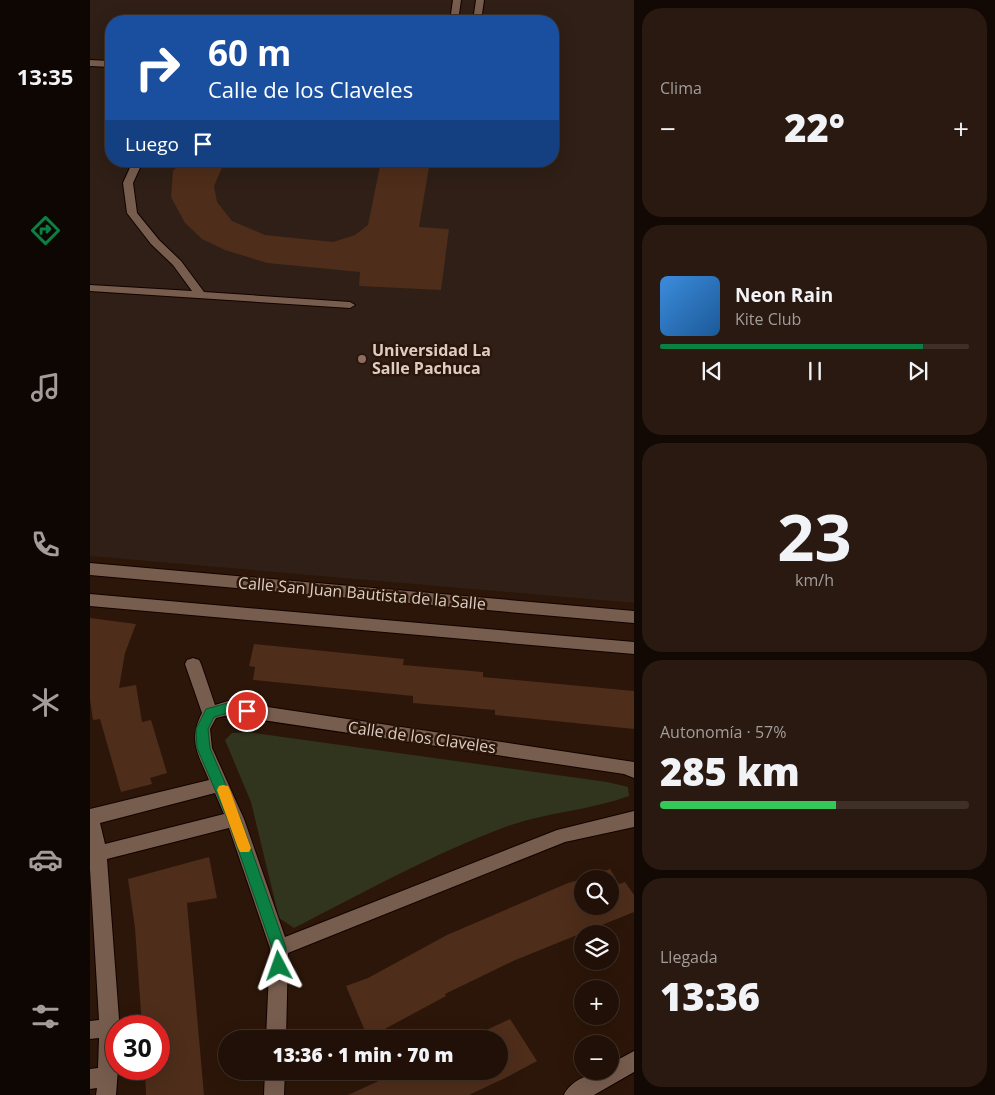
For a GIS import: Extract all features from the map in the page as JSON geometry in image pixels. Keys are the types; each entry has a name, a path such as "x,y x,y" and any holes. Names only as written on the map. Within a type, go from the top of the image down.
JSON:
{"street":[{"name":"Calle San Juan Bautista de la Salle","path":"90,569 634,617"},
{"name":"Calle San Juan Bautista de la Salle","path":"90,600 634,648"},
{"path":"193,664 210,713 202,729 204,748 235,820 279,948 276,1030"},
{"name":"Calle de los Claveles","path":"210,713 228,708 628,767 634,771"},
{"path":"101,1083 98,854 90,817 221,784"},
{"path":"279,948 563,835 634,819"},
{"path":"98,854 235,820"},
{"path":"574,1095 634,1061"},
{"path":"274,1095 275,1080"}],"lane":[{"path":"455,15 457,0"},
{"path":"478,15 480,0"},
{"path":"90,63 105,64"},
{"path":"135,167 128,183 132,213 155,242 177,263 201,296"},
{"path":"90,288 350,305"}],"shaded area":[{"name":"Universidad La Salle Pachuca","path":"90,0 634,0 634,603 90,556"}],"green space":[{"path":"247,732 607,782 628,787 629,796 600,805 511,825 455,847 294,928 279,918 251,802 225,740 232,733"}],"building":[{"path":"177,167 222,167 214,186 217,202 232,221 265,235 333,242 355,235 368,225 380,167 429,167 419,227 449,229 441,290 359,286 360,272 267,263 225,250 202,239 185,223 171,197 173,171"},
{"path":"90,618 136,624 125,653 119,688 136,685 142,722 151,720 167,773 150,778 152,784 121,792 100,719 93,720 90,699"},
{"path":"254,644 404,659 403,665 483,672 483,677 634,691 634,729 495,715 495,710 413,703 413,696 253,680 255,667 249,666"},
{"path":"209,857 217,898 187,903 204,1095 146,1095 145,1080 170,1080 170,1015 141,1015 135,928 128,879"},
{"path":"574,881 574,915 619,915 619,884 625,882 634,895 634,912 602,925 574,925 574,936 513,961 445,994 446,996 383,1030 365,1030 346,986 368,978 447,935"},
{"path":"510,1019 537,1061 508,1076 508,1030 486,1030"},
{"path":"381,1080 501,1080 469,1095 348,1095"}],"slow traffic":[{"path":"223,790 245,848"}],"place":[{"name":"Universidad La Salle Pachuca","path":"362,359"}],"route":[{"path":"247,711 228,708 210,713 202,729 204,748 235,820 273,929 279,948 279,966"}]}
